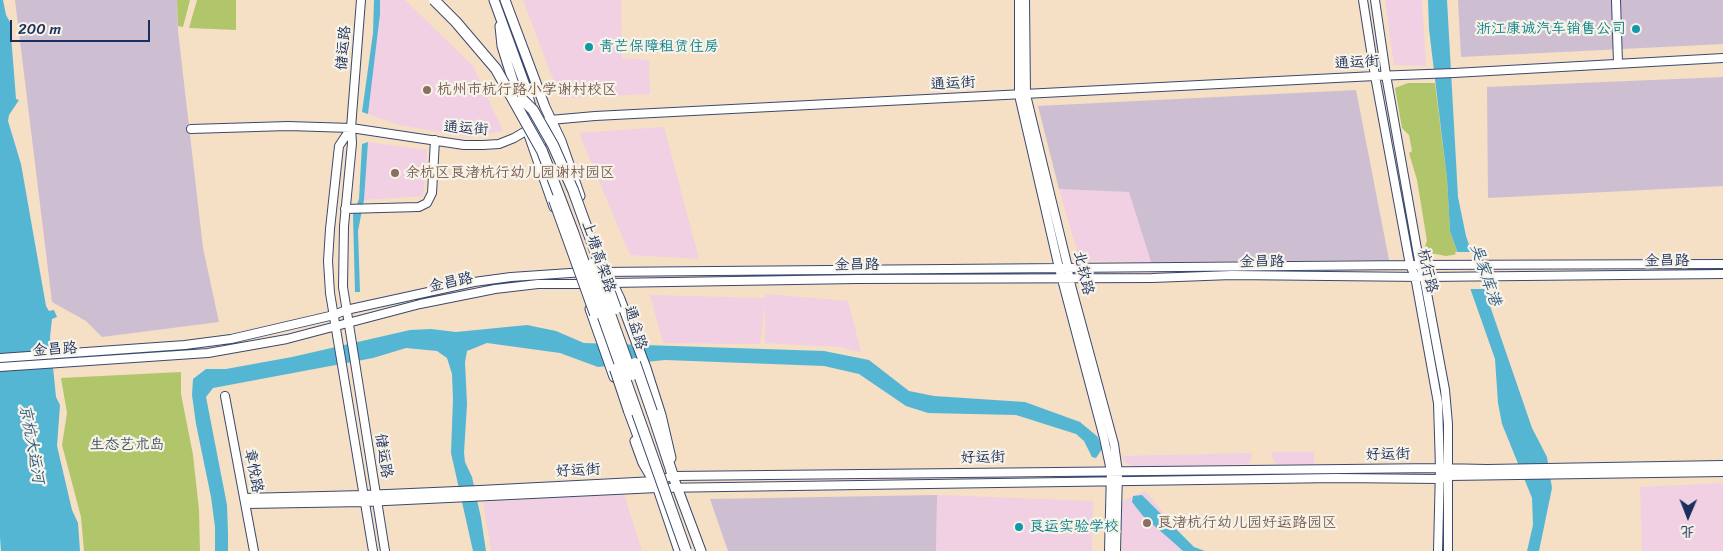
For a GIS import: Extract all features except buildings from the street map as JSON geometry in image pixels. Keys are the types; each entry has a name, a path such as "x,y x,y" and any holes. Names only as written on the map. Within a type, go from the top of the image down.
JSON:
{"highway":[{"name":"上塘高架路","path":"434,0 483,52 496,69 538,143 552,174 686,551"},
{"name":"上塘高架路","path":"444,0 488,48 522,99 547,145 613,323 692,551"},
{"path":"496,69 534,146 656,485"},
{"path":"522,99 533,110 544,127 573,190 673,476"}],"main road":[{"path":"494,0 499,15 502,46 614,367 643,463 656,485 678,551"},
{"name":"通益路","path":"506,0 550,120 561,142 606,272 612,282 614,311 661,448 700,551"},
{"path":"612,282 646,368 666,437 673,476"}],"street":[{"name":"储运路","path":"361,0 350,128 352,143 345,208 342,287 385,551"},
{"name":"北软路","path":"1019,0 1023,95 1059,268 1065,278 1114,472 1116,551"},
{"name":"北软路","path":"1025,0 1023,95 1068,268 1065,278"},
{"name":"杭行路","path":"1363,0 1374,76 1410,265 1415,276 1438,403 1440,468 1438,551"},
{"name":"杭行路","path":"1375,0 1386,75 1420,266 1424,276 1445,390 1449,472 1448,551"},
{"path":"1616,0 1618,63"},
{"name":"通运街","path":"191,129 288,126 350,128 464,145 483,146 499,144 514,138 531,127 550,120 594,116 1386,75 1454,74 1723,58"},
{"name":"储运路","path":"350,128 339,146 328,261 330,293 373,551"},
{"path":"345,208 419,207 427,203 432,193 435,140"},
{"name":"金昌路","path":"0,358 185,345 231,339 334,315 346,310 474,282 511,277 581,272 1723,264"},
{"name":"金昌路","path":"0,368 232,350 287,340 420,304 495,288 538,284 1232,275 1483,276 1723,274"},
{"name":"章悦路","path":"225,396 254,551"},
{"name":"好运街","path":"1538,472 1723,465"},
{"name":"好运街","path":"376,498 656,485 673,476 1440,468 1449,472 1723,472"},
{"name":"好运街","path":"245,501 365,499 456,491 656,485 678,489 1440,478 1449,472"},
{"name":"北软路","path":"1109,551 1114,482"}],"shaded area":[{"path":"15,0 177,0 178,31 203,248 219,322 102,337 86,321 52,302"},
{"name":"杭州市杭行路小学谢村校区","path":"380,0 405,0 473,66 503,131 470,137 399,125 368,114"},
{"path":"523,0 621,0 622,58 649,60 650,94 560,98"},
{"path":"1385,0 1422,0 1426,66 1394,65"},
{"path":"1458,0 1723,0 1723,44 1461,57"},
{"path":"1723,77 1723,186 1488,198 1487,87"},
{"path":"1356,90 1389,260 1151,262 1129,192 1059,189 1038,106"},
{"path":"664,127 699,259 630,255 579,133"},
{"name":"余杭区良渚杭行幼儿园谢村园区","path":"368,142 427,150 423,196 364,200"},
{"path":"1059,189 1129,192 1151,262 1080,261"},
{"path":"766,294 848,301 861,352 838,347 765,343 765,305 760,344 663,343 650,295 765,298"},
{"path":"1271,452 1314,452 1314,464 1278,464 1274,462"},
{"path":"1252,453 1250,462 1247,464 1136,467 1127,464 1122,456"},
{"path":"1723,483 1723,551 1642,551 1640,487"},
{"name":"良渚杭行幼儿园好运路园区","path":"1145,491 1189,543 1185,551 1122,551 1121,502"},
{"path":"624,494 642,551 491,551 483,502"},
{"path":"937,495 1093,501 1092,551 936,551"},
{"path":"937,495 936,551 728,551 710,499"}],"green space":[{"path":"177,0 190,0 183,27 178,26"},
{"path":"197,0 236,0 236,30 189,28"},
{"path":"1408,83 1435,83 1447,179 1450,231 1458,254 1446,256 1430,253 1428,247 1425,246 1427,241 1417,180 1409,153 1412,151 1409,135 1402,128 1395,88"},
{"name":"生态艺术岛","path":"181,372 181,394 193,455 199,510 200,551 84,551 81,517 62,445 67,413 61,378"}],"water":[{"name":"京杭大运河","path":"0,0 3,0 6,15 10,22 16,99 19,100 9,115 8,121 21,164 46,306 49,311 54,310 57,317 52,319 50,337 56,397 60,405 57,446 72,510 78,523 80,551 1,551"},
{"path":"374,0 380,0 380,14 368,114 362,112 373,33"},
{"path":"1428,0 1447,0 1458,197 1466,236 1532,428 1547,457 1552,488 1539,551 1527,551 1533,525 1532,498 1502,424 1498,403 1495,359 1450,231 1447,179 1429,29"},
{"path":"368,142 364,200 358,231 360,292 355,292 353,215 359,199 362,144"},
{"path":"527,325 556,331 584,343 824,351 869,360 909,391 934,396 1025,402 1080,422 1098,437 1102,449 1096,458 1092,457 1084,441 1076,434 1016,415 928,413 906,406 859,374 824,366 665,360 598,367 560,353 487,343 467,351 465,362 467,404 465,462 472,477 486,551 473,551 451,453 452,374 447,358 437,351 406,348 373,358 213,388 206,397 227,505 228,533 228,551 215,551 215,527 211,497 192,395 193,379 206,369 226,369 292,357 410,330 431,329 456,332"},
{"path":"1142,495 1194,547 1205,551 1183,551 1143,516 1132,502 1133,496"}],"pier":[{"path":"1455,252 1473,252 1484,289 1468,289"}],"place":[{"name":"浙江康诚汽车销售公司","path":"1636,29"},
{"name":"青芒保障租赁住房","path":"589,47"},
{"name":"杭州市杭行路小学谢村校区","path":"427,90"},
{"name":"余杭区良渚杭行幼儿园谢村园区","path":"395,173"},
{"name":"良渚杭行幼儿园好运路园区","path":"1147,523"},
{"name":"良运实验学校","path":"1019,527"}],"water label":[{"name":"吴家库港","path":"1485,275"}]}
